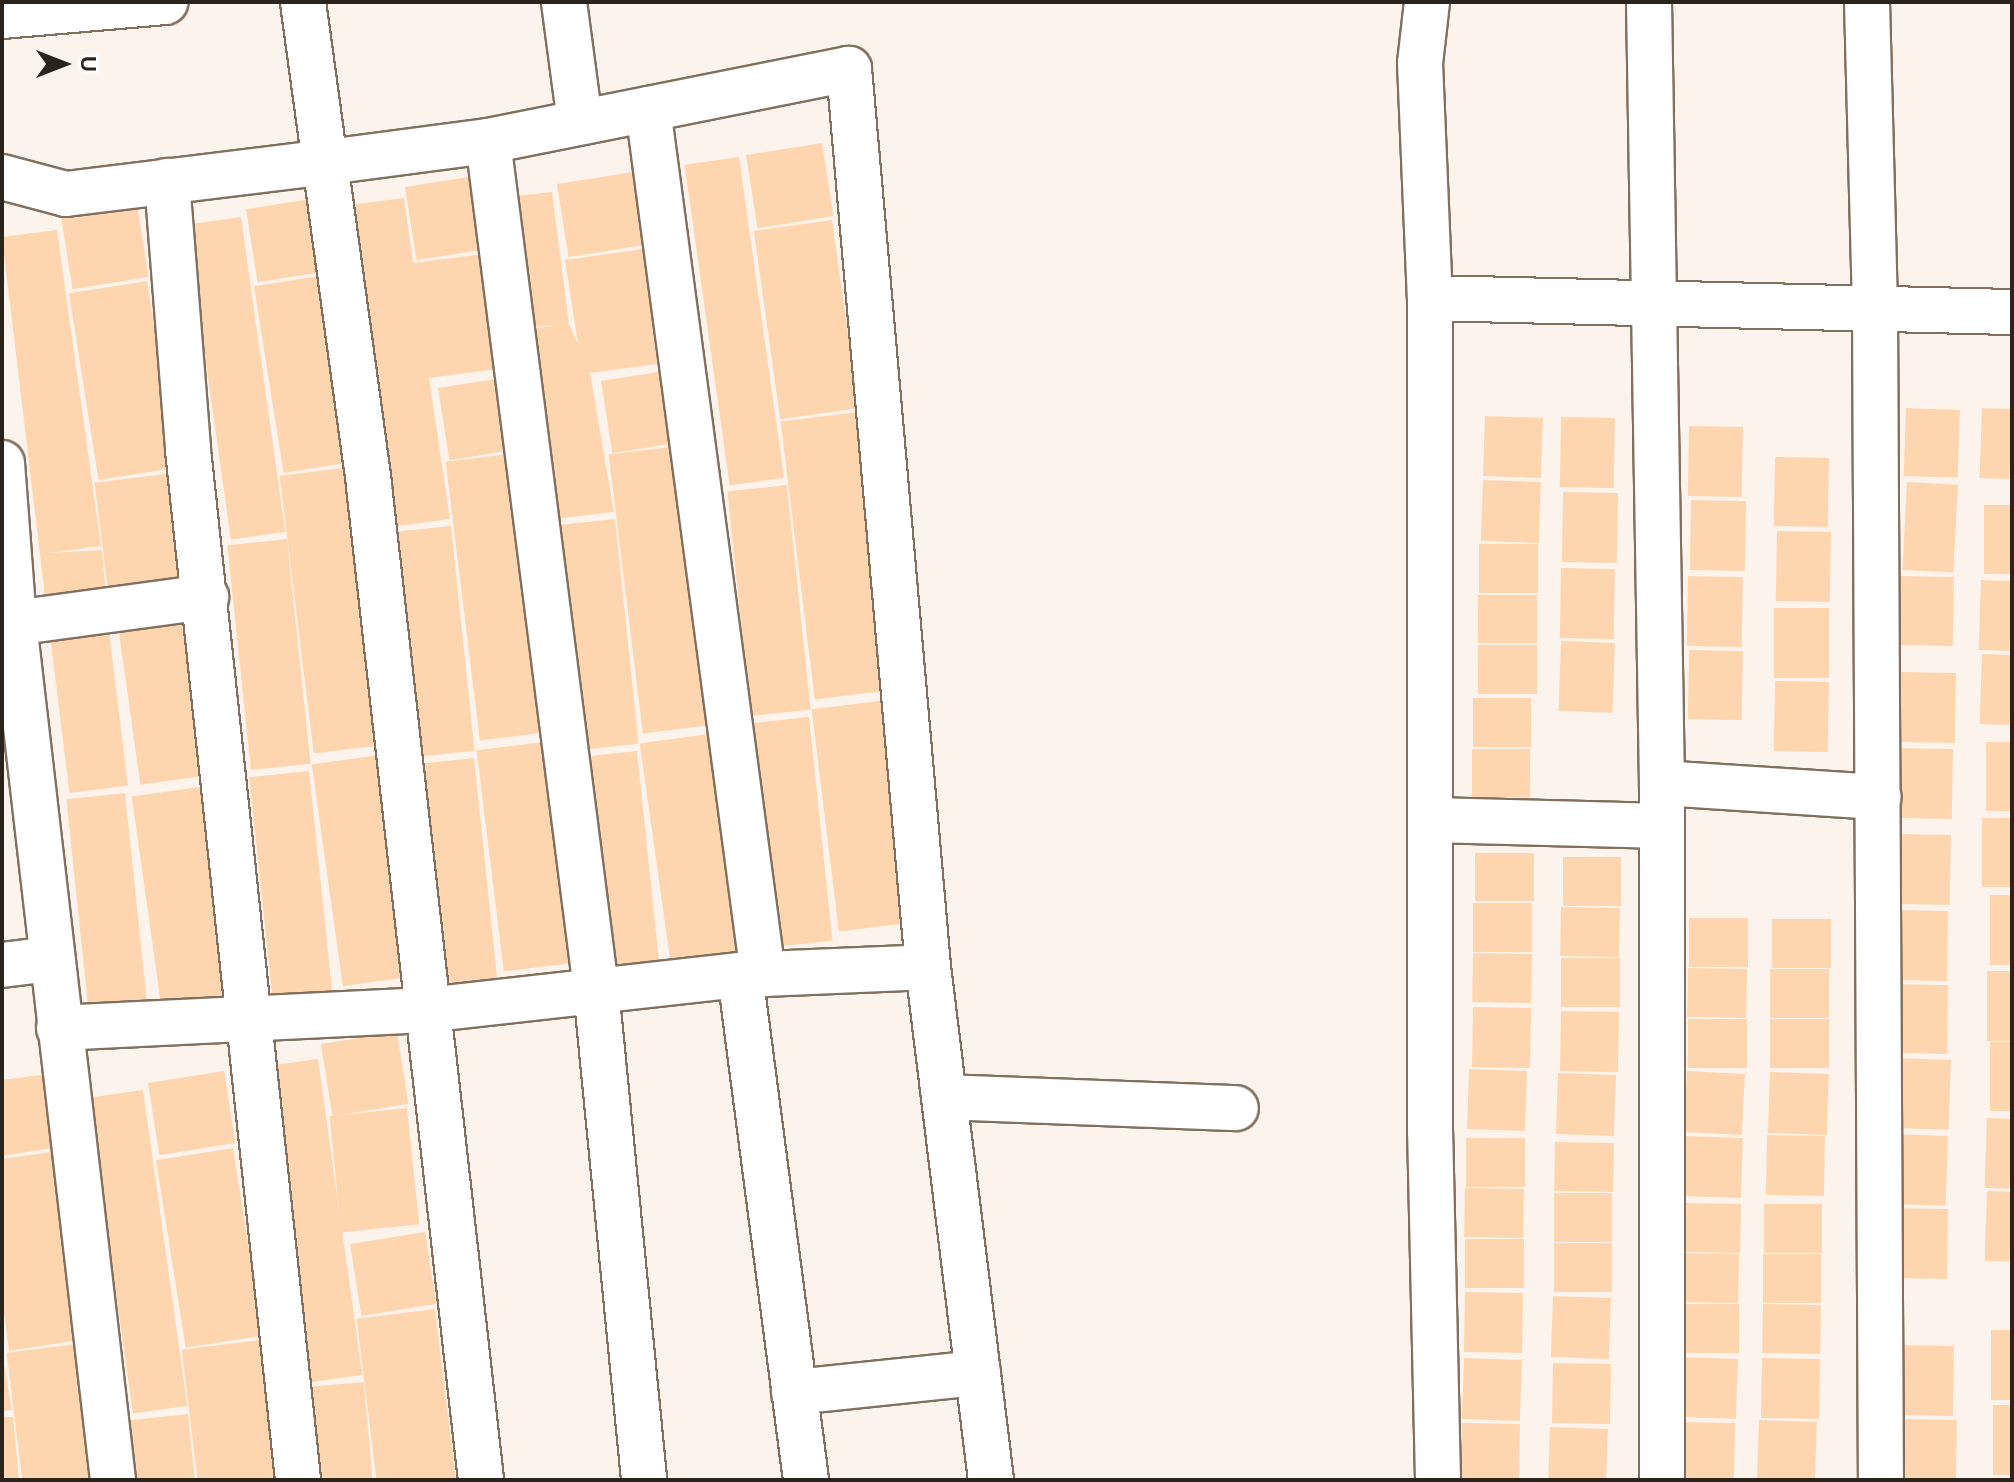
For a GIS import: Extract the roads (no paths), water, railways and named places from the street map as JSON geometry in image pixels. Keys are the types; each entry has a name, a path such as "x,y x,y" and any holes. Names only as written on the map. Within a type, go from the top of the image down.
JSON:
{"street":[{"path":"2,16 165,2"},
{"path":"303,2 328,162 481,1480"},
{"path":"564,2 580,122"},
{"path":"1427,2 1420,63 1430,298 1433,820 1430,1132 1438,1480"},
{"path":"1649,2 1650,300 1662,783 1662,1480"},
{"path":"1867,2 1875,309 1881,1480"},
{"path":"2,177 66,194 328,162 488,141 849,69 928,967 991,1480"},
{"path":"648,109 751,974 794,1392 806,1480"},
{"path":"488,141 596,989 644,1480"},
{"path":"167,181 206,597 298,1480"},
{"path":"1430,298 1650,300 2012,312"},
{"path":"2,463 4,543 113,1480"},
{"path":"14,623 206,597"},
{"path":"1662,783 1879,797"},
{"path":"1433,820 1662,826"},
{"path":"2,965 51,959"},
{"path":"59,1028 426,1010 751,974 928,967"},
{"path":"945,1097 1236,1108"},
{"path":"794,1392 978,1373"}]}
